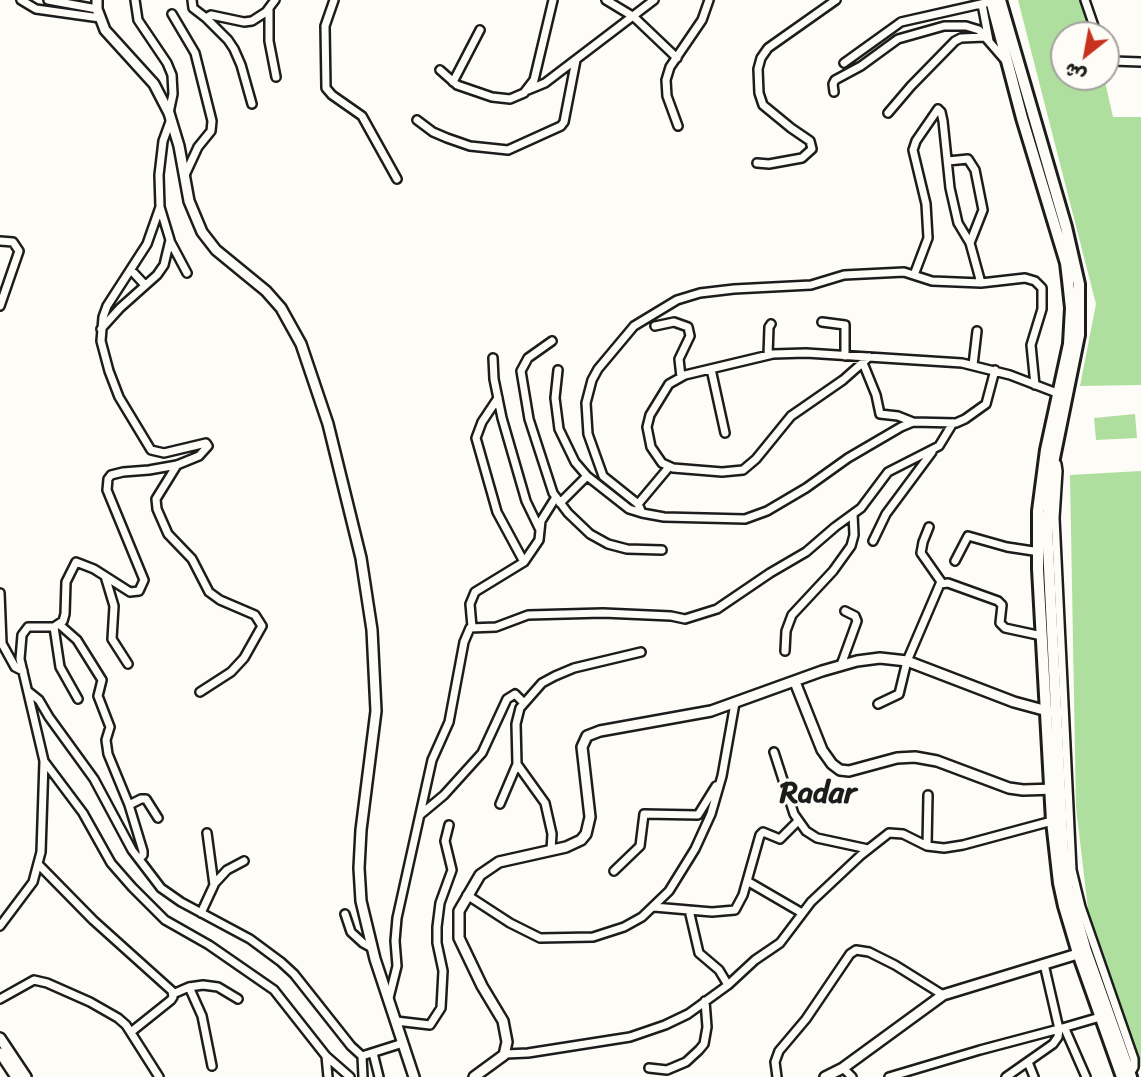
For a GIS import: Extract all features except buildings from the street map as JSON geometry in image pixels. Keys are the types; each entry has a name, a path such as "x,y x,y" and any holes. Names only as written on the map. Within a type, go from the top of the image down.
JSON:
{"main road":[{"path":"992,1 1069,280 1069,344 1062,395 1038,510 1055,711 1055,789 1052,821 1059,883 1127,1076"},
{"path":"992,1 1066,227 1079,284 1079,335 1062,395"},
{"path":"1043,552 1042,636 1055,711"},
{"path":"1055,789 1066,876 1082,952 1100,1017 1127,1076"}],"street":[{"path":"21,0 36,9 98,9"},
{"path":"48,0 98,9"},
{"path":"135,0 138,20 172,75 173,94 160,164 160,207 170,240 187,272"},
{"path":"191,0 193,8 206,18 234,49 253,104"},
{"path":"206,18 211,15 244,22 252,21 270,8 275,0"},
{"path":"334,0 325,26 327,88 332,95 362,116 397,179"},
{"path":"527,90 537,71 553,0"},
{"path":"440,70 463,88 503,99 516,97 539,86 576,60 654,0"},
{"path":"678,126 666,88 670,67 702,20 709,0"},
{"path":"757,163 769,164 802,158 812,149 810,141 763,105 759,93 758,69 768,48 836,0"},
{"path":"1086,0 1093,21"},
{"path":"611,1 634,17 677,58"},
{"path":"844,63 901,22 992,1 987,39"},
{"path":"270,8 269,41 276,77"},
{"path":"98,9 113,40 154,84 170,116 192,211 207,240 224,258 273,298 301,344 328,424 370,607 376,694 359,868 361,901 372,948 414,1077"},
{"path":"172,14 195,53 212,121 211,131 198,147 184,176"},
{"path":"834,92 832,84 835,80 861,66 898,39 944,26 956,25 979,30 1008,63"},
{"path":"453,82 480,30"},
{"path":"888,113 955,41 963,37 987,39"},
{"path":"417,120 433,132 458,142 481,148 508,149 561,127 576,60"},
{"path":"1120,61 1141,62"},
{"path":"914,275 928,238 926,204 913,150 916,141 938,109 943,121 950,188 958,223 970,243 982,283"},
{"path":"948,161 968,159 975,170 983,210 970,243"},
{"path":"78,699 60,667 57,626 65,614 65,586 74,564 83,563 130,592 139,591 144,584 107,490 110,476 177,465 199,456 207,449 208,444 163,453 151,450 119,397 101,341 104,312 149,240 160,207"},
{"path":"101,329 162,269 170,240"},
{"path":"0,241 13,242 19,251 0,306"},
{"path":"131,270 145,285"},
{"path":"642,513 638,504 603,476 588,434 586,415 592,380 612,350 638,323 674,301 700,293 734,289 806,286 844,275 904,272 932,281 982,283 1025,278 1035,281 1042,288 1042,309 1031,345 1035,385"},
{"path":"112,299 120,308"},
{"path":"821,321 845,325 845,356"},
{"path":"655,326 674,322 688,327 690,337 679,359 681,377"},
{"path":"768,355 771,324"},
{"path":"973,365 977,331"},
{"path":"552,341 528,358 521,371 528,419 558,500 590,534 608,544 627,549 662,550"},
{"path":"866,360 843,380 791,416 756,459 743,470 722,472 669,467 657,457 651,447 648,421 664,390 681,377 768,355 806,353 866,360 973,365 995,370 1062,395"},
{"path":"494,358 498,398 526,501 540,530"},
{"path":"866,360 880,414 898,416 913,422 953,423 965,419 985,405 990,397 995,370"},
{"path":"711,369 725,433"},
{"path":"558,370 555,398 559,429 572,458 587,476 629,509 664,517 723,520 752,518 806,488 848,458 913,422"},
{"path":"498,398 482,422 476,438 497,512 524,562"},
{"path":"873,541 886,514 944,440 953,423"},
{"path":"472,627 496,626 517,618 549,614 671,616 685,620 717,609 770,573 800,557 861,508 888,471 935,449"},
{"path":"1049,459 1058,471 1055,518 1055,711 1072,870 1081,907 1134,1059 1134,1067 1127,1076"},
{"path":"177,465 156,499 157,509 168,534 192,559 209,593 255,615 262,626 244,658 231,672 200,692"},
{"path":"638,504 669,467"},
{"path":"389,998 397,966 397,918 432,760 449,722 464,637 472,627 470,604 475,592 524,562 539,540 541,521 558,500 587,476"},
{"path":"785,651 786,631 792,615 833,571 850,546 855,535 853,514"},
{"path":"929,527 921,553 942,583 998,601 1002,605 1000,623 1005,628 1042,636"},
{"path":"956,561 968,536 1007,547 1043,552"},
{"path":"105,576 114,606 112,639 128,664"},
{"path":"878,704 899,694 907,661 937,589 942,583"},
{"path":"0,593 1,642 15,667 23,671"},
{"path":"841,665 857,621 855,616 845,611"},
{"path":"0,926 25,894 39,865 44,761 23,671 20,642 26,629 57,626 76,640 102,680 98,695 110,727 106,740 108,754 129,805 143,850 144,855 139,859"},
{"path":"500,804 517,764 516,724 523,702 542,683 573,668 640,652"},
{"path":"505,1054 507,1042 503,1021 482,986 458,934 459,911 480,875 499,862 581,840 588,829 590,817 582,753 587,736 600,731 711,711 841,665 870,658 907,661 1055,711"},
{"path":"795,682 822,750 832,764 840,769 849,771 897,758 915,757 937,761 1009,788 1055,789"},
{"path":"28,692 39,699 94,779 132,850 161,888 181,902 250,939 294,974 362,1056 363,1077"},
{"path":"420,815 444,795 482,753 507,699 515,694 523,702"},
{"path":"467,895 528,933 550,939 593,937 634,922 669,891 695,849 711,814 722,776 735,703"},
{"path":"774,752 790,805 798,821 814,838 868,849"},
{"path":"44,761 83,813 111,863 132,887 165,920 209,945 274,990 326,1056 350,1077"},
{"path":"517,764 545,803 552,834 551,850"},
{"path":"614,871 640,846 643,816 698,815 722,776"},
{"path":"927,846 928,795"},
{"path":"129,805 146,799 158,818"},
{"path":"654,907 712,912 735,910 747,881 760,835 763,832 780,839 798,821"},
{"path":"474,1077 505,1054 528,1053 630,1037 675,1021 728,985 755,960 780,943 802,913 883,835 892,832 903,834 927,846 944,848 1052,821"},
{"path":"396,1021 429,1025 441,1008 443,971 437,943 437,927 440,903 452,870 445,841 449,825"},
{"path":"207,833 214,885"},
{"path":"201,913 214,885 227,870 244,861"},
{"path":"39,865 93,920 167,984 173,994"},
{"path":"747,881 802,913"},
{"path":"689,910 699,953 719,970 728,985"},
{"path":"345,914 351,933 372,948"},
{"path":"777,1077 775,1062 779,1051 806,1019 850,954 856,950 869,952 895,965 943,995"},
{"path":"825,1077 843,1068 943,995 1082,952"},
{"path":"1044,964 1062,1029 1087,1077"},
{"path":"0,999 28,981 39,981 107,1011 131,1032 159,1077"},
{"path":"189,987 202,1016 212,1066"},
{"path":"131,1032 171,1000 173,994 189,987 218,987 229,991 238,999"},
{"path":"649,1068 667,1070 686,1062 699,1050 704,1044 707,1027 705,1001"},
{"path":"889,1077 1100,1017"},
{"path":"1006,1077 1053,1044 1062,1029"},
{"path":"0,1038 26,1077"},
{"path":"362,1056 403,1043"},
{"path":"373,1053 379,1077"},
{"path":"0,1054 16,1077"},
{"path":"326,1056 328,1077"},
{"path":"1028,1062 1034,1077"},
{"path":"843,1068 852,1077"}],"green space":[{"path":"1018,0 1086,0 1091,21 1050,21 1050,91 1107,91 1113,117 1141,117 1141,385 1080,386 1096,304"},
{"path":"1135,414 1137,438 1096,440 1094,418"},
{"path":"1141,471 1141,1067 1138,1066 1090,926 1076,807 1070,475"}],"district":[{"name":"Radar","path":"818,794"}]}
